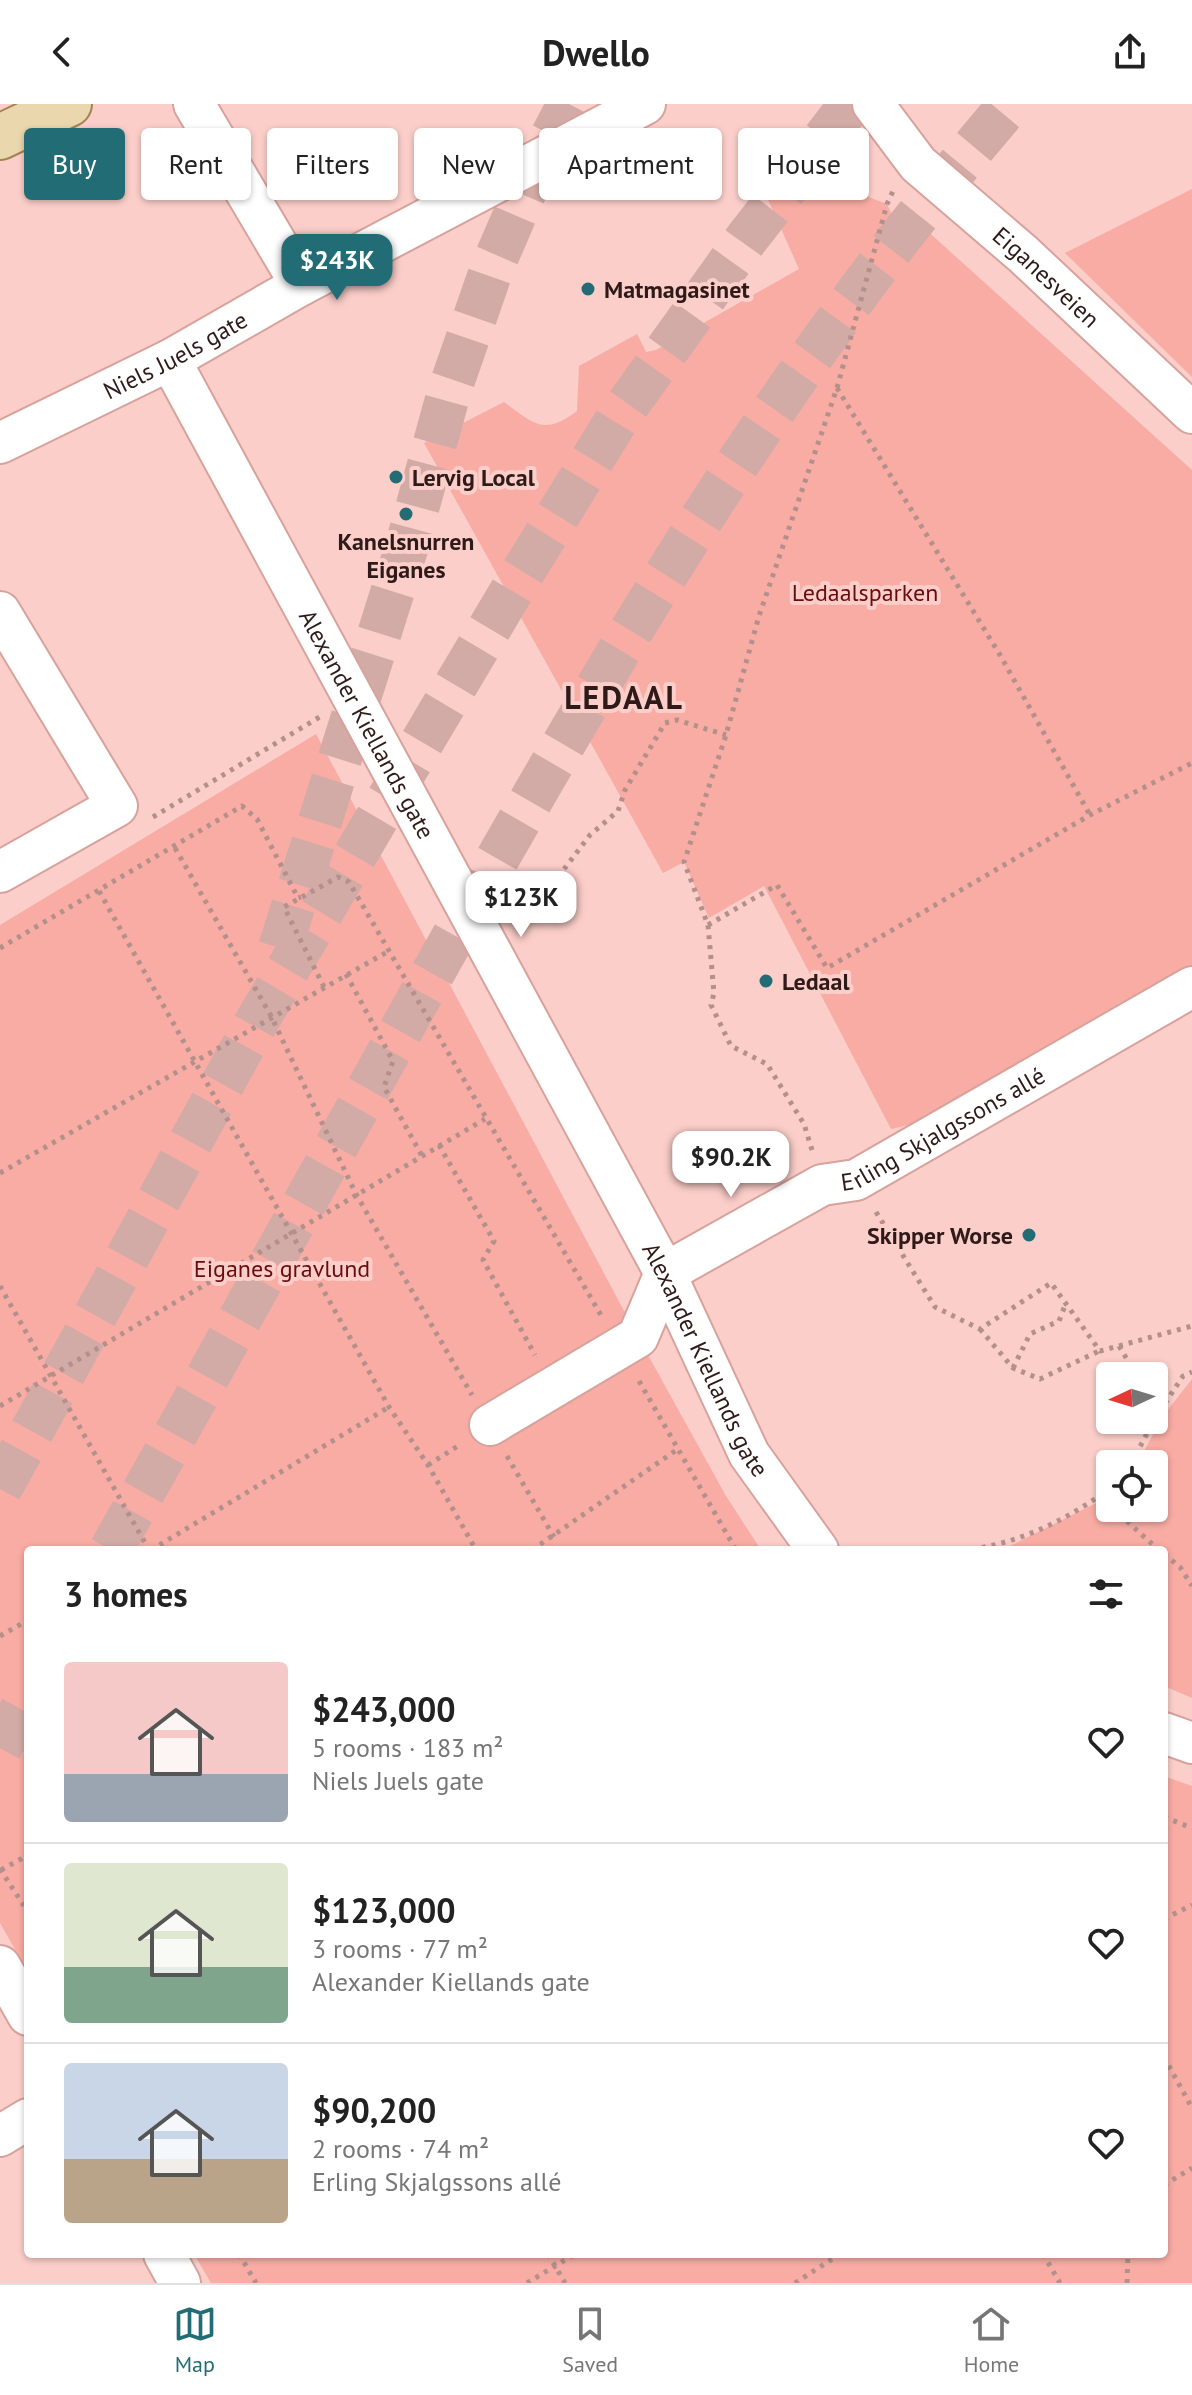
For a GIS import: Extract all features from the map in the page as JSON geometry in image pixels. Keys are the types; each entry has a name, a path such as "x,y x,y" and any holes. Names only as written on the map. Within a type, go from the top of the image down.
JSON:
{"main road":[{"path":"0,137 69,104"}],"street":[{"path":"194,104 301,285"},
{"name":"Niels Juels gate","path":"0,443 170,360 301,285 645,104"},
{"name":"Eiganesveien","path":"873,104 918,164 1023,254 1192,413"},
{"name":"Alexander Kiellands gate","path":"170,360 665,1273 749,1454 815,1546"},
{"path":"0,612 117,806 0,872"},
{"name":"Erling Skjalgssons allé","path":"665,1273 839,1183 1192,987"},
{"path":"490,1425 629,1342 665,1273"},
{"path":"1168,1734 1192,1743"},
{"path":"0,1966 24,2008"},
{"path":"0,2136 24,2121"},
{"path":"166,2258 180,2283"}],"path":[{"path":"918,164 896,187 887,204 837,388 759,616 726,735 684,862 708,925 714,993 711,1005 731,1046 767,1064 839,1183 935,1307 980,1329 1013,1368 1040,1379 1100,1351 1192,1326"},
{"path":"837,388 1000,655 1090,815"},
{"path":"117,806 132,803 147,821 354,695"},
{"path":"480,930 539,902 590,835 618,811 625,790 665,723 677,720 726,735"},
{"path":"708,925 777,885 827,968 1090,815 1192,763"},
{"path":"0,948 175,848 237,808 255,815 299,899"},
{"path":"175,848 271,1016 356,1194 554,1537"},
{"path":"324,987 284,907 338,877 349,882 485,1119 629,1342 678,1449 734,1546"},
{"path":"99,891 389,1407 428,1465 474,1546"},
{"path":"0,1173 387,952"},
{"path":"346,974 393,1061 384,1087 422,1156"},
{"path":"0,1406 485,1119"},
{"path":"439,1145 494,1241 483,1260 535,1356"},
{"path":"980,1329 1051,1283 1100,1351"},
{"path":"0,1286 148,1546"},
{"path":"1013,1368 1030,1334 1059,1321 1066,1303"},
{"path":"1119,1346 1129,1362"},
{"path":"1168,1396 1183,1376 1192,1372"},
{"path":"157,1546 389,1407"},
{"path":"539,1546 678,1449"},
{"path":"1000,1546 1039,1529 1096,1498"},
{"path":"1128,1522 1155,1546"},
{"path":"1168,1557 1180,1567 1192,1586"},
{"path":"0,1636 24,1622"},
{"path":"1168,1819 1192,1828"},
{"path":"24,1857 0,1870 24,1906"},
{"path":"1168,1917 1192,1905"},
{"path":"1168,2064 1192,2108"},
{"path":"1168,2183 1192,2168"},
{"path":"241,2258 256,2283"},
{"path":"550,2258 565,2283"},
{"path":"527,2283 568,2258"},
{"path":"795,2283 834,2258"},
{"path":"1045,2258 1060,2283"},
{"path":"1127,2283 1128,2258"}],"green space":[{"path":"1192,189 1192,377 1065,253"},
{"name":"Ledaalsparken","path":"869,197 887,204 892,215 923,227 1192,470 1192,965 934,1119 891,1129 764,886 709,918 684,862 663,873 424,443 504,402 539,424 547,425 566,419 577,411 579,366 637,334 646,352 656,350 799,269 768,200 869,200"},
{"name":"Eiganes gravlund","path":"316,734 638,1337 726,1496 758,1546 24,1546 24,1965 0,1923 0,925"},
{"path":"1192,1379 1192,1698 1168,1688 1168,1546 1010,1546 1096,1503 1096,1522 1168,1522 1168,1450 1145,1450 1153,1434 1168,1434 1168,1410"},
{"path":"1168,1777 1192,1786 1192,2283 211,2283 196,2258 1168,2258"}],"tunnel":[{"path":"280,948 406,549 449,392 492,268 532,175 569,104"},
{"path":"0,1489 257,1021 515,585 616,421 747,238 851,104"},
{"path":"113,1546 521,817 680,553 736,466 854,298 1010,104"},
{"path":"0,1748 24,1705"}],"place":[{"name":"Matmagasinet","path":"588,289"},
{"name":"Lervig Local","path":"396,477"},
{"name":"Kanelsnurren Eiganes","path":"406,514"},
{"name":"Ledaal","path":"766,981"},
{"name":"Skipper Worse","path":"1029,1235"}],"district":[{"name":"LEDAAL","path":"624,697"}]}
